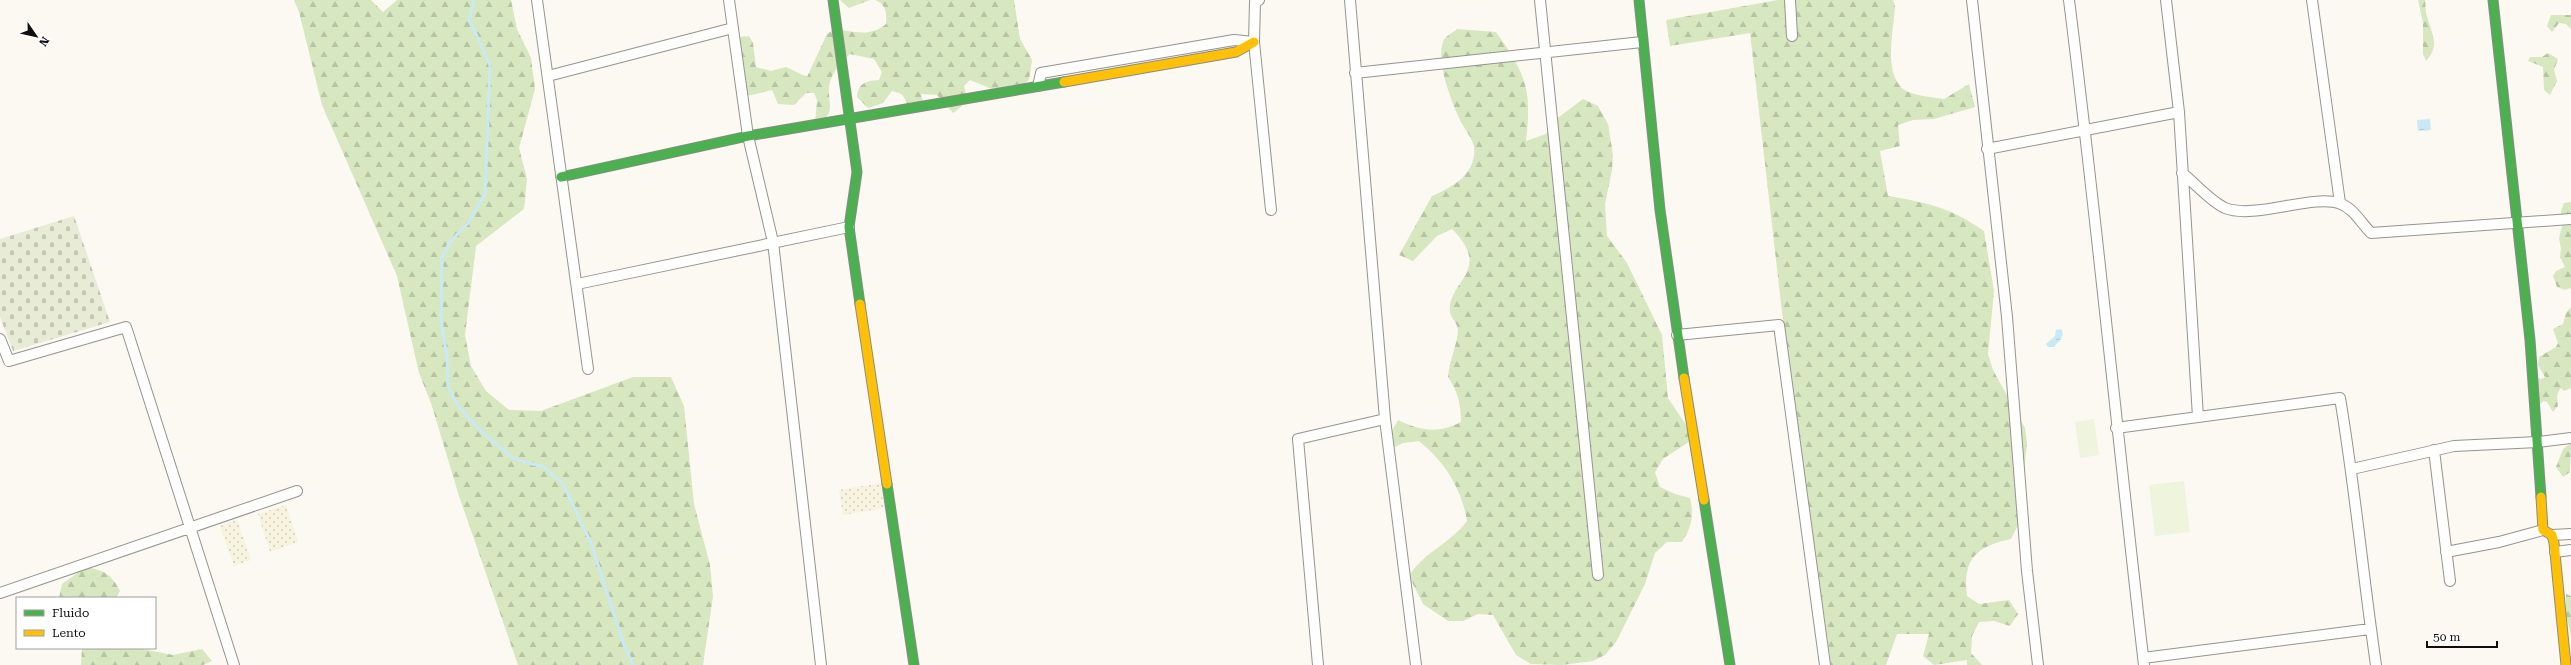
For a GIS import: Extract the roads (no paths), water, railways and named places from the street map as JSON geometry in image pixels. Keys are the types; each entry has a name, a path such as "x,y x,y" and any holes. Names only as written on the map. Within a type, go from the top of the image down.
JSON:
{"street":[{"path":"537,0 588,369"},
{"path":"729,0 748,136 773,242 821,665"},
{"path":"833,0 849,119 858,172 849,227 914,665"},
{"path":"1348,0 1385,419 1416,665"},
{"path":"1540,0 1598,575"},
{"path":"1639,0 1656,179 1677,335 1716,563 1730,665"},
{"path":"1790,0 1792,36"},
{"path":"1972,0 1987,149 2007,316 2027,571 2038,665"},
{"path":"2069,0 2085,129 2116,428 2144,662 2370,629"},
{"path":"2166,0 2179,112 2198,417"},
{"path":"2312,0 2340,203"},
{"path":"2493,0 2517,223 2538,442 2548,533 2555,552 2567,646 2566,665"},
{"path":"1256,1 1254,42 1271,210"},
{"path":"548,76 733,28"},
{"path":"1038,86 1041,74 1239,39 1254,42"},
{"path":"561,177 748,136 1236,52 1254,42"},
{"path":"1355,73 1545,54 1642,42"},
{"path":"1987,149 2179,112"},
{"path":"2182,173 2225,208 2235,210 2323,202 2340,203 2353,211 2371,233 2571,218"},
{"path":"577,284 849,227"},
{"path":"1677,335 1779,325 1825,665"},
{"path":"0,340 9,361 126,327 234,665"},
{"path":"2116,428 2340,398 2352,469 2356,521 2376,665"},
{"path":"1318,665 1298,439 1385,419"},
{"path":"2352,469 2454,446 2538,442 2571,438"},
{"path":"2434,450 2450,581"},
{"path":"0,593 297,491"},
{"path":"2446,552 2548,533 2571,534"},
{"path":"2555,552 2571,550"}],"water":[{"path":"2430,119 2431,130 2418,131 2417,120"},
{"path":"2061,329 2063,333 2061,339 2054,347 2048,347 2046,344 2055,336 2056,330"}],"waterway":[{"path":"474,0 469,19 490,65 485,194 468,223 450,242 442,257 441,320 447,358 448,387 459,407 482,432 514,459 544,467 563,484 591,543 624,645 633,665"}]}
